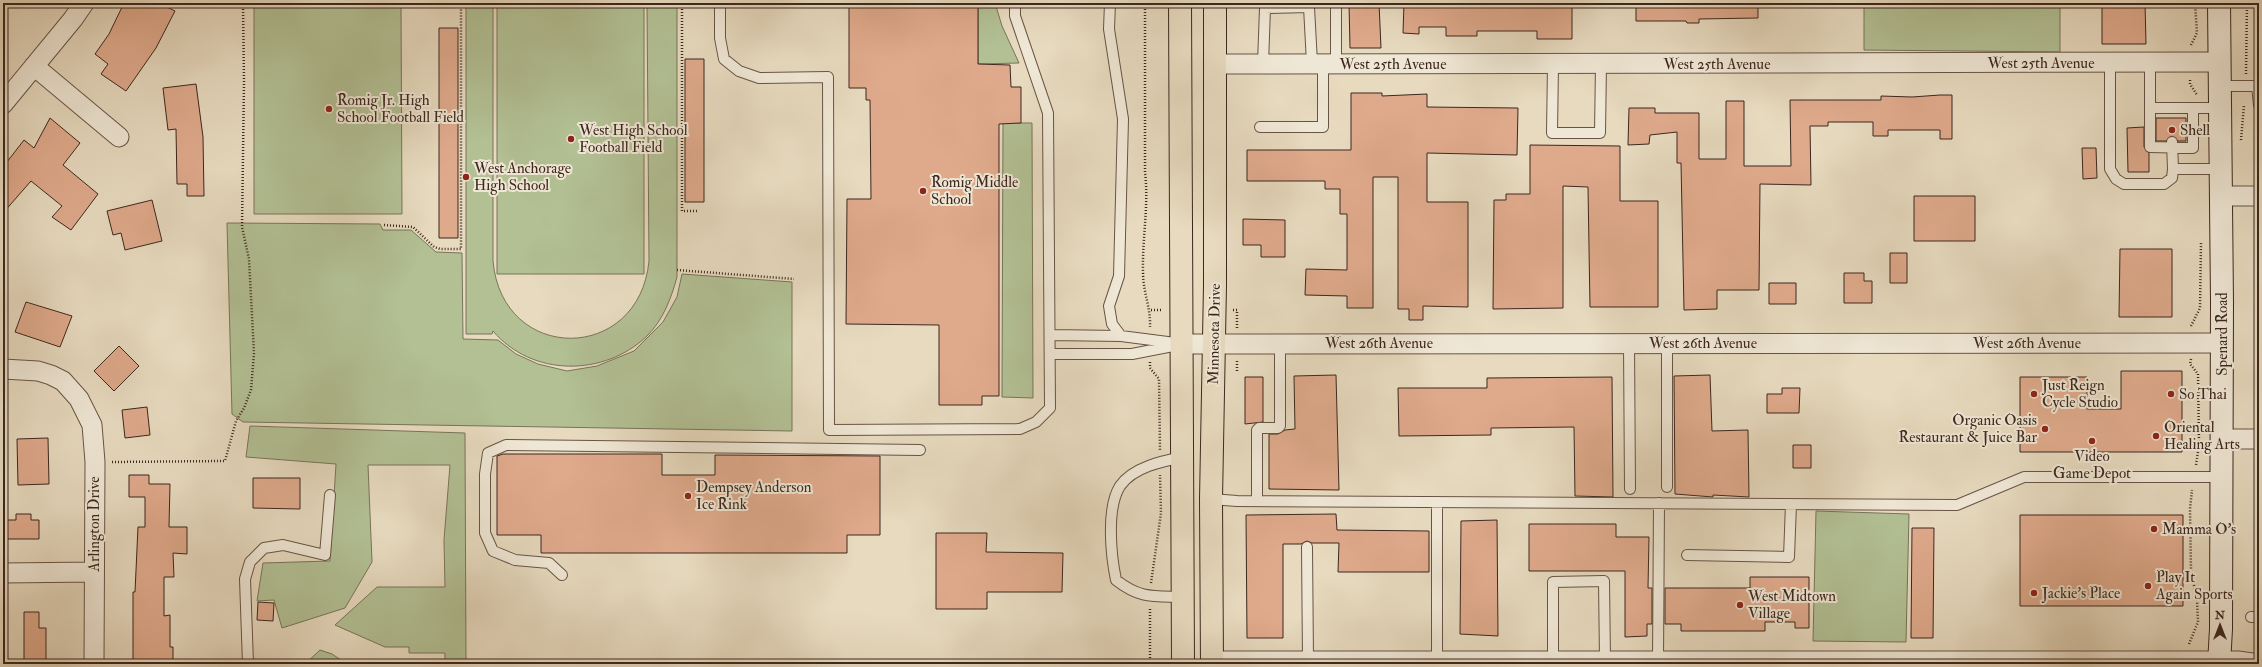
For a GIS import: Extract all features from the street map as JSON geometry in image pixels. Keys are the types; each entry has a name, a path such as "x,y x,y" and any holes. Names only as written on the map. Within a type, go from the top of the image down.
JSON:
{"main road":[{"name":"Minnesota Drive","path":"1180,3 1183,344 1183,664"},
{"name":"Minnesota Drive","path":"1212,662 1211,499 1214,344 1215,3"},
{"name":"Spenard Road","path":"2219,3 2222,169 2222,477 2221,628 2219,663"}],"street":[{"path":"3,104 84,3"},
{"name":"West 25th Avenue","path":"1215,64 2220,62"},
{"path":"34,66 119,137"},
{"path":"2222,196 2259,196"},
{"name":"West 26th Avenue","path":"1183,344 2222,343"},
{"name":"Arlington Drive","path":"3,368 20,369 51,375 72,389 86,411 92,425 95,462 94,664"},
{"path":"2222,439 2259,439"},
{"path":"3,573 94,572"},
{"path":"1212,662 1308,660 2219,663 2238,661 2259,664"}],"lane":[{"path":"720,3 720,38 724,59 739,71 759,78 828,77 829,430 1020,429 1036,422 1050,408 1051,354 1048,113 1015,16 1015,3"},
{"path":"1110,3 1109,29 1123,119 1119,276 1109,306 1112,324 1121,336"},
{"path":"1260,127 1323,127 1324,64 1336,3"},
{"path":"1263,64 1265,8 1309,7 1324,64"},
{"path":"2110,63 2110,169 2116,179 2124,184 2164,184 2172,178 2172,145"},
{"path":"2150,63 2150,147 2172,145 2194,148 2193,108"},
{"path":"1553,64 1552,133 1600,133 1601,64"},
{"path":"2220,86 2257,86 2259,105"},
{"path":"2150,108 2172,113 2193,108 2220,108"},
{"path":"2173,169 2222,169"},
{"path":"1050,335 1121,336 1183,344"},
{"path":"1629,343 1630,489"},
{"path":"1666,343 1668,487"},
{"path":"1051,354 1132,354 1183,344"},
{"path":"1257,501 1257,430 1259,428 1278,428 1280,426 1280,344"},
{"path":"562,575 549,563 515,560 493,551 484,533 485,474 488,453 506,445 920,450"},
{"path":"1183,457 1160,462 1133,476 1120,486 1114,505 1111,534 1112,558 1116,580 1131,592 1150,596 1183,597"},
{"path":"1211,499 1257,501 1957,505 2024,477 2222,477"},
{"path":"248,664 245,579 250,562 264,548 283,545 325,555 330,495"},
{"path":"1437,502 1437,661"},
{"path":"1658,661 1659,503"},
{"path":"1687,555 1789,557 1791,504"},
{"path":"1307,547 1308,660"},
{"path":"1553,661 1553,582 1604,581 1605,661"}],"path":[{"path":"95,462 226,461 236,421 244,408 251,390 254,353 249,259 242,227 244,82 243,3"},
{"path":"384,225 413,227 434,247 440,249 461,249 461,3"},
{"path":"682,3 682,211 698,211"},
{"path":"1145,3 1144,172 1147,195 1143,274 1145,293 1151,310 1150,326"},
{"path":"678,270 794,279"},
{"path":"1150,368 1159,379 1160,462 1160,513 1150,596 1150,664"}],"green space":[{"name":"Romig Jr. High School Football Field","path":"254,3 401,3 402,214 254,214"},
{"path":"466,3 493,3 493,261 502,295 520,319 544,333 571,338 598,333 622,319 640,295 649,261 647,3 677,3 677,277 666,309 653,330 630,349 610,359 590,365 568,366 548,364 527,357 509,346 493,331 492,334 466,334"},
{"name":"West High School Football Field","path":"497,3 644,3 644,274 497,274"},
{"path":"978,3 995,3 1002,26 1019,63 978,64"},
{"path":"1864,3 2060,3 2060,52 1864,50"},
{"path":"1003,123 1032,123 1033,398 1002,397"},
{"path":"227,223 380,224 383,230 411,230 436,252 462,253 463,339 498,340 516,354 538,364 567,371 597,366 634,351 663,322 677,297 682,274 792,282 792,431 243,422 232,414"},
{"path":"250,426 465,433 466,664 445,664 445,653 409,653 409,647 385,647 335,625 377,587 445,587 444,540 450,465 368,465 372,562 345,608 282,628 274,600 257,601 263,563 330,561 336,464 246,457"},
{"path":"1816,511 1909,514 1906,642 1813,641"},
{"path":"320,650 332,654 347,664 305,664"}],"building":[{"path":"124,3 159,3 175,11 156,48 126,91 101,74 108,64 95,54 109,34"},
{"name":"Romig Middle School","path":"849,3 978,3 978,64 1010,65 1011,87 1021,87 1021,123 999,124 999,396 982,396 982,405 939,405 939,325 846,324 847,199 871,199 870,100 866,100 866,88 849,88"},
{"path":"1349,3 1379,3 1381,48 1350,48"},
{"path":"1404,3 1572,3 1572,39 1537,39 1537,31 1477,31 1477,36 1446,36 1446,27 1419,27 1419,34 1403,33"},
{"path":"1636,3 1758,3 1758,18 1699,19 1699,23 1687,23 1686,21 1636,21"},
{"path":"2102,3 2145,3 2146,44 2102,44"},
{"path":"439,28 458,28 458,238 439,238"},
{"path":"685,59 704,59 704,202 685,202"},
{"path":"196,84 203,137 204,196 187,196 187,184 177,184 176,129 168,130 163,88"},
{"path":"1351,93 1382,93 1382,96 1427,94 1427,107 1518,108 1517,155 1427,153 1427,202 1468,202 1468,307 1423,306 1423,320 1409,320 1409,309 1398,309 1398,177 1373,177 1373,308 1347,308 1347,296 1305,295 1306,269 1347,270 1347,214 1340,214 1340,189 1325,189 1325,181 1247,181 1247,150 1351,150"},
{"path":"1952,95 1952,139 1940,139 1940,130 1888,130 1888,136 1873,136 1873,122 1828,122 1828,126 1810,126 1811,185 1760,184 1759,290 1717,290 1717,309 1684,310 1681,163 1677,163 1677,132 1650,135 1649,144 1628,145 1629,108 1655,108 1655,113 1699,113 1699,159 1726,159 1726,101 1744,101 1744,166 1791,166 1790,100 1881,100 1881,96 1912,97"},
{"path":"50,118 80,143 63,165 98,194 71,230 52,217 62,206 31,181 3,213 3,167 24,140 34,148"},
{"name":"Shell","path":"2156,118 2186,118 2186,141 2178,141 2172,136 2166,141 2156,141"},
{"path":"2144,127 2144,147 2149,153 2149,172 2128,172 2127,128"},
{"path":"1530,145 1620,146 1620,201 1658,201 1658,307 1590,307 1588,187 1563,186 1563,308 1493,309 1494,200 1506,200 1506,194 1530,194"},
{"path":"2082,148 2096,148 2097,178 2083,179"},
{"path":"1914,196 1975,196 1975,241 1914,241"},
{"path":"152,200 162,241 125,250 121,233 113,235 107,211"},
{"path":"1243,219 1285,220 1285,257 1261,257 1261,245 1243,245"},
{"path":"2120,249 2172,249 2172,317 2119,317"},
{"path":"1890,253 1907,253 1907,283 1890,283"},
{"path":"1844,273 1864,273 1864,281 1872,281 1872,303 1844,303"},
{"path":"1769,283 1796,283 1796,304 1769,304"},
{"path":"26,302 72,316 60,347 15,332"},
{"path":"119,346 139,366 114,391 94,371"},
{"path":"2121,371 2182,371 2182,452 2020,452 2020,377 2087,377 2087,409 2121,409"},
{"path":"1336,375 1339,490 1269,489 1269,434 1278,434 1285,430 1295,429 1294,376"},
{"path":"1710,375 1712,431 1748,430 1749,497 1713,495 1713,497 1675,494 1674,376"},
{"path":"1245,377 1263,377 1263,422 1245,424"},
{"path":"1612,377 1613,497 1575,496 1574,427 1491,428 1491,435 1399,436 1398,388 1487,388 1487,378"},
{"path":"1782,388 1800,388 1799,413 1767,413 1767,394 1782,394"},
{"path":"147,407 150,435 125,438 122,410"},
{"path":"48,438 49,484 18,485 17,439"},
{"path":"1793,445 1811,445 1811,468 1793,468"},
{"name":"Dempsey Anderson Ice Rink","path":"503,454 662,454 662,475 715,475 715,455 880,456 880,535 847,535 847,553 541,553 541,535 497,535 497,456"},
{"path":"129,475 149,475 149,484 170,484 169,527 187,527 187,554 173,553 174,577 164,577 164,616 170,615 170,647 173,647 173,664 133,664 133,592 135,592 138,527 145,527 145,497 129,497"},
{"path":"253,478 300,478 300,509 253,508"},
{"path":"16,514 31,514 31,520 39,520 39,539 3,539 3,520 16,520"},
{"path":"1336,514 1337,530 1429,531 1429,572 1338,572 1339,543 1312,543 1307,541 1301,544 1283,544 1283,638 1247,638 1246,515"},
{"path":"2020,515 2183,515 2183,606 2020,606"},
{"path":"1497,520 1498,636 1460,634 1461,521"},
{"path":"1529,524 1616,524 1616,537 1649,537 1648,588 1652,588 1652,624 1647,624 1647,636 1625,637 1625,571 1529,571"},
{"path":"1912,528 1934,528 1933,638 1911,638"},
{"path":"936,533 987,533 986,552 1063,553 1062,592 987,592 987,609 936,609"},
{"name":"West Midtown Village","path":"1750,577 1809,577 1809,628 1795,628 1795,622 1765,622 1765,631 1681,631 1681,624 1665,624 1665,588 1750,588"},
{"path":"258,602 274,603 273,621 257,620"},
{"path":"24,612 39,612 39,628 46,628 46,664 24,664"}],"place":[{"name":"Romig Jr. High School Football Field","path":"329,109"},
{"name":"Shell","path":"2172,130"},
{"name":"West High School Football Field","path":"571,139"},
{"name":"West Anchorage High School","path":"466,177"},
{"name":"Romig Middle School","path":"923,191"},
{"name":"Just Reign Cycle Studio","path":"2034,394"},
{"name":"So Thai","path":"2171,394"},
{"name":"Organic Oasis Restaurant & Juice Bar","path":"2045,429"},
{"name":"Oriental Healing Arts","path":"2156,436"},
{"name":"Video Game Depot","path":"2092,441"},
{"name":"Dempsey Anderson Ice Rink","path":"688,496"},
{"name":"Mamma O's","path":"2154,529"},
{"name":"Play It Again Sports","path":"2148,586"},
{"name":"Jackie's Place","path":"2034,593"},
{"name":"West Midtown Village","path":"1740,605"}]}
